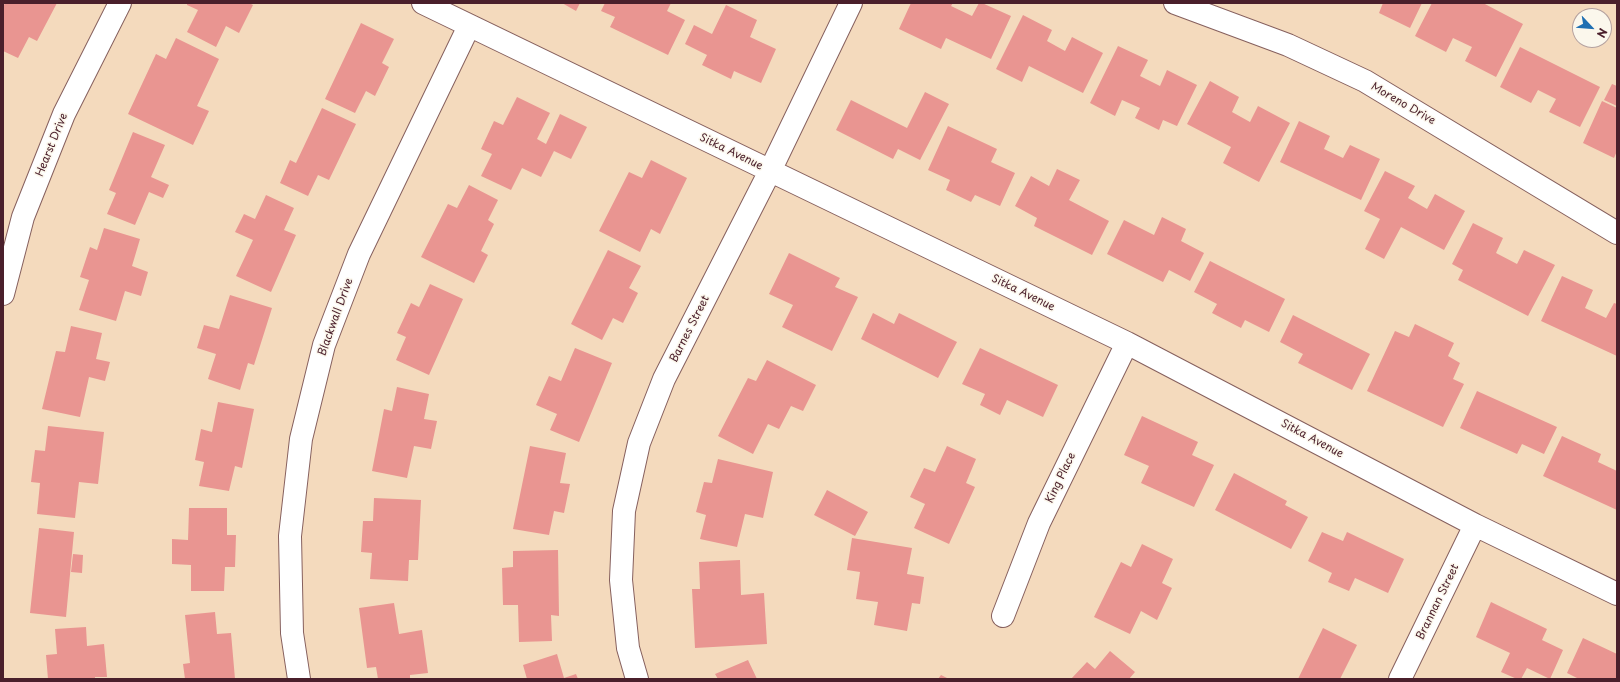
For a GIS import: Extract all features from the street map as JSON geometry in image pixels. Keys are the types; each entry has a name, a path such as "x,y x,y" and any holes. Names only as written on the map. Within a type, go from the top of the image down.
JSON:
{"street":[{"name":"Hearst Drive","path":"3,294 23,217 64,114 120,3"},
{"name":"Sitka Avenue","path":"423,3 1126,343 1476,525 1617,594"},
{"name":"Barnes Street","path":"637,679 628,648 621,580 624,511 639,443 664,379 770,171 851,3"},
{"name":"Moreno Drive","path":"1175,3 1288,45 1365,81 1617,232"},
{"name":"Blackwall Drive","path":"299,679 292,633 290,536 301,439 324,345 358,254 469,26"},
{"name":"King Place","path":"1003,616 1039,523 1126,343"},
{"name":"Brannan Street","path":"1400,679 1476,525"}],"building":[{"path":"5,3 57,3 37,41 29,37 18,58 3,51 3,7"},
{"path":"187,3 249,3 253,5 239,33 226,26 216,47 187,32 198,10 187,5"},
{"path":"562,3 580,3 576,11"},
{"path":"605,3 671,3 667,11 685,20 668,55 610,27 615,17 601,11"},
{"path":"911,3 953,3 951,6 972,16 979,3 982,3 1011,16 991,59 946,38 941,49 899,29"},
{"path":"1383,3 1422,3 1410,28 1379,13"},
{"path":"1432,3 1483,3 1523,24 1496,77 1465,61 1472,47 1453,38 1446,52 1415,36"},
{"path":"726,5 757,20 750,37 776,49 761,83 734,71 731,79 702,65 707,55 685,44 694,25 712,34"},
{"path":"1023,15 1052,30 1047,41 1065,51 1072,37 1103,53 1083,93 1029,66 1022,82 996,69"},
{"path":"361,23 394,39 382,63 389,67 375,96 366,91 355,113 325,99"},
{"path":"176,38 219,59 197,106 209,111 193,145 128,114 156,54 166,59"},
{"path":"1118,46 1148,60 1140,76 1160,86 1167,70 1197,85 1177,126 1163,120 1159,130 1135,118 1140,108 1122,100 1115,116 1090,103"},
{"path":"1520,47 1600,87 1580,127 1549,112 1556,99 1538,90 1531,103 1500,87"},
{"path":"1210,81 1239,97 1232,112 1250,122 1258,106 1290,123 1259,182 1223,163 1231,147 1187,124"},
{"path":"1612,84 1617,86 1617,106 1604,100"},
{"path":"925,92 949,104 920,160 898,149 893,159 836,130 851,100 907,128"},
{"path":"517,97 550,113 537,139 546,144 560,114 587,127 571,159 554,151 541,177 522,168 511,190 481,176 492,154 481,149 494,121 503,125"},
{"path":"1602,101 1617,108 1617,151 1614,158 1583,143"},
{"path":"322,108 356,124 329,180 318,175 308,196 280,183 290,160 296,163"},
{"path":"1299,121 1330,136 1324,149 1343,158 1350,145 1380,159 1361,200 1280,162"},
{"path":"948,126 997,149 991,162 1015,173 1000,206 975,195 971,202 946,190 950,180 928,170"},
{"path":"133,132 165,145 151,177 169,185 163,198 149,192 135,225 107,214 116,193 109,190"},
{"path":"651,160 687,178 660,234 651,229 640,252 599,231 629,172 642,178"},
{"path":"1057,169 1080,180 1069,200 1109,221 1092,255 1034,226 1037,218 1015,206 1031,176 1049,186"},
{"path":"1385,171 1415,186 1408,198 1427,209 1435,194 1465,211 1444,250 1401,227 1384,259 1365,249 1380,219 1364,211"},
{"path":"469,185 498,200 488,220 494,224 481,251 488,255 474,283 421,257 448,204 457,208"},
{"path":"266,195 294,208 284,230 296,235 271,292 236,276 253,240 235,232 244,214 255,219"},
{"path":"1162,217 1186,229 1181,241 1204,253 1190,281 1169,270 1163,282 1107,254 1124,220 1154,235"},
{"path":"1473,223 1503,238 1496,253 1517,264 1524,250 1555,265 1528,316 1458,280 1463,270 1452,264"},
{"path":"104,228 140,239 132,266 148,272 141,296 125,291 116,321 79,310 89,280 80,277 90,247 97,250"},
{"path":"608,250 641,266 629,288 638,293 623,323 613,318 602,340 571,324"},
{"path":"789,253 840,278 835,287 858,297 832,351 782,327 793,305 769,294"},
{"path":"1210,261 1285,299 1269,332 1245,320 1241,328 1212,313 1217,304 1194,292"},
{"path":"1562,276 1593,290 1585,308 1606,318 1614,303 1617,304 1617,356 1541,321"},
{"path":"430,284 463,299 429,375 396,360 406,337 397,333 411,303 419,307"},
{"path":"230,295 272,308 254,365 248,363 240,390 208,379 216,354 197,348 204,325 219,329"},
{"path":"873,313 894,324 899,313 957,342 938,378 861,339"},
{"path":"1293,315 1370,354 1352,390 1298,363 1303,354 1280,342"},
{"path":"1415,324 1454,343 1448,356 1460,363 1453,379 1464,384 1443,427 1367,391 1395,331 1409,337"},
{"path":"71,326 102,333 96,359 110,362 105,381 89,377 80,417 42,409 56,351 65,352"},
{"path":"575,348 612,363 579,442 550,430 557,414 536,405 549,376 561,381"},
{"path":"980,348 1058,385 1043,417 1007,400 1000,415 980,405 985,394 962,384"},
{"path":"767,360 816,385 803,411 791,406 779,429 768,424 753,454 718,436 748,378 756,381"},
{"path":"397,387 429,394 424,419 437,421 431,449 414,446 407,478 372,471 384,409 392,411"},
{"path":"1477,391 1557,427 1544,454 1522,444 1517,454 1460,428"},
{"path":"218,402 254,409 242,468 235,466 229,491 199,486 204,462 195,460 201,429 212,432"},
{"path":"1142,416 1198,442 1192,455 1214,465 1194,507 1141,483 1149,466 1124,455"},
{"path":"48,426 104,432 98,484 79,482 75,518 37,514 40,483 31,482 35,450 45,451"},
{"path":"1562,436 1601,454 1598,462 1617,471 1617,510 1543,476"},
{"path":"530,446 566,453 560,483 570,484 564,513 554,511 549,535 513,529"},
{"path":"947,446 976,459 966,483 975,487 949,544 914,528 925,504 910,497 924,468 935,472"},
{"path":"718,459 773,472 763,518 745,514 737,547 700,539 706,515 696,512 704,482 712,483"},
{"path":"1234,473 1287,501 1285,505 1308,517 1291,549 1215,510"},
{"path":"827,490 868,512 855,536 814,515"},
{"path":"374,498 421,500 418,560 409,560 408,581 370,579 372,553 361,552 363,521 373,521"},
{"path":"189,508 227,508 227,535 236,535 235,567 225,567 224,591 191,591 191,565 172,564 172,539 188,540"},
{"path":"39,528 74,532 66,617 30,613"},
{"path":"1322,532 1343,541 1347,532 1404,559 1388,593 1355,578 1349,591 1328,582 1332,573 1308,561"},
{"path":"852,538 912,548 907,574 924,577 920,604 912,603 907,631 874,625 878,602 856,599 860,572 847,570"},
{"path":"1142,544 1173,559 1162,583 1172,588 1157,620 1141,611 1130,634 1094,617 1121,562 1131,567"},
{"path":"558,550 559,616 551,615 552,641 519,642 518,605 503,605 502,568 513,567 513,551"},
{"path":"73,554 83,555 82,573 71,572"},
{"path":"740,560 741,595 764,593 767,644 695,648 692,589 700,589 699,562"},
{"path":"1491,602 1547,629 1542,640 1563,650 1550,679 1527,668 1521,679 1517,679 1501,672 1510,653 1476,637"},
{"path":"394,603 399,634 422,630 428,673 410,675 410,679 378,679 376,667 367,668 359,608"},
{"path":"215,612 217,634 231,633 235,679 185,679 183,664 190,663 185,615"},
{"path":"86,627 87,646 104,644 107,677 95,677 95,679 48,679 46,655 57,654 55,629"},
{"path":"1323,628 1357,645 1340,679 1298,679"},
{"path":"1583,638 1617,654 1617,679 1579,679 1567,673"},
{"path":"1110,651 1135,672 1129,679 1071,679 1087,662 1095,669"},
{"path":"557,654 564,678 576,674 578,679 527,679 523,665"},
{"path":"748,660 757,679 718,679 715,674"},
{"path":"941,675 949,679 938,679"}]}
